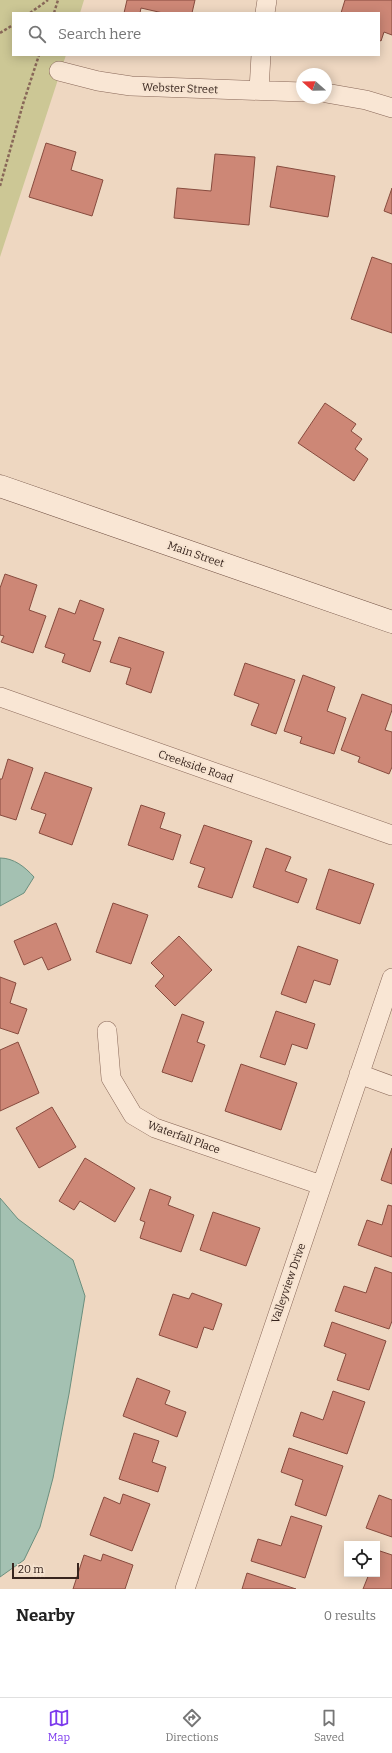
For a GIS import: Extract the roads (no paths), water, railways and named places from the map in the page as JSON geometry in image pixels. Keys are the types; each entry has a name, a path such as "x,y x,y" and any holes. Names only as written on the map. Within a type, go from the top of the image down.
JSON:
{"main road":[{"name":"Main Street","path":"0,486 392,622"}],"street":[{"path":"265,12 267,0"},
{"path":"259,90 262,56"},
{"name":"Webster Street","path":"59,71 98,81 131,86 296,92"},
{"path":"332,93 366,100 392,108"},
{"name":"Creekside Road","path":"0,697 392,835"},
{"name":"Valleyview Drive","path":"184,1589 392,978"},
{"name":"Waterfall Place","path":"106,1031 111,1078 133,1115 154,1128 321,1185"},
{"path":"359,1074 392,1086"}]}
